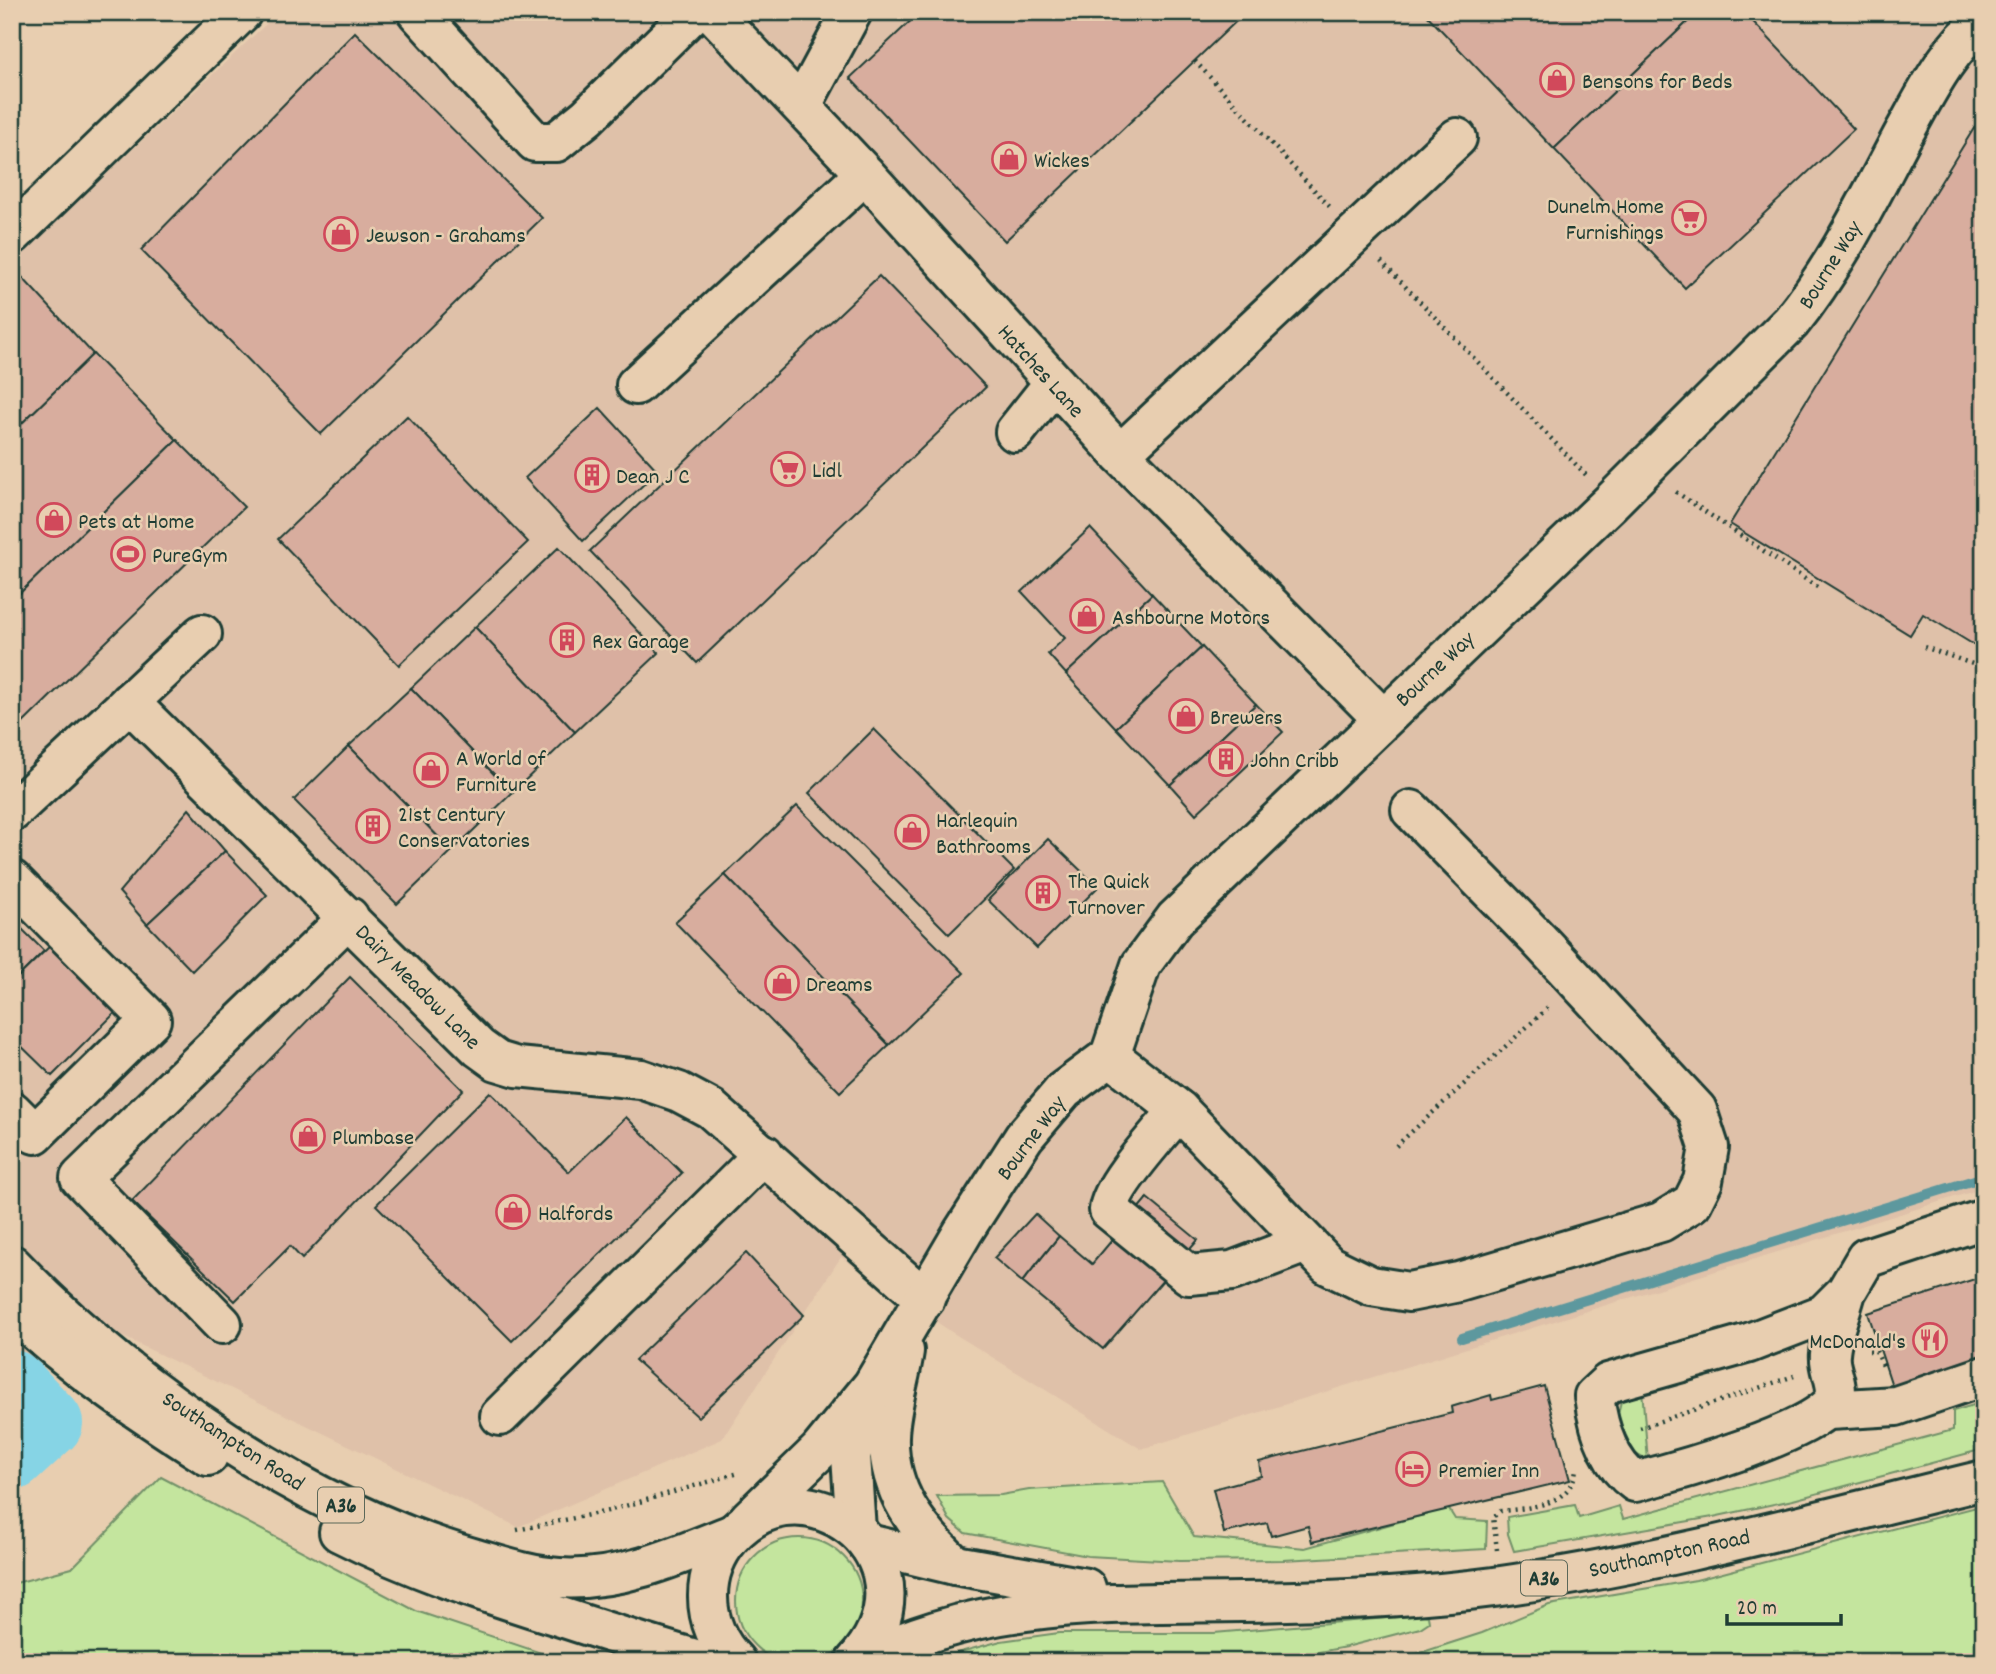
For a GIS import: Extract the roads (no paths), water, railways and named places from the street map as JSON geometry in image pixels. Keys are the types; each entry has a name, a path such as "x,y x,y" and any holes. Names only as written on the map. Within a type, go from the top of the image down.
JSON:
{"main road":[{"path":"12,235 242,12"},
{"path":"417,12 535,142 556,142 587,117 694,12"},
{"name":"Hatches Lane","path":"712,12 802,105 1120,454 1382,718"},
{"path":"802,105 852,12"},
{"name":"Bourne Way","path":"740,1527 819,1451 873,1385 1024,1137 1064,1090 1111,1056 1141,965 1175,919 1382,718 1611,502 1791,322 1814,294 1938,71 1967,34 1984,20"},
{"path":"1120,454 1353,232 1457,138"},
{"path":"636,384 865,174"},
{"path":"1015,432 1054,384"},
{"path":"12,812 202,634"},
{"name":"Dairy Meadow Lane","path":"129,702 479,1048 497,1061 538,1071 641,1079 679,1092 711,1109 764,1154 916,1314"},
{"path":"1111,1056 1179,1110 1337,1272 1371,1286 1409,1292 1459,1282 1661,1222 1692,1203 1703,1181 1709,1147 1697,1110 1411,810"},
{"path":"12,880 151,1020 35,1134 12,1111"},
{"path":"222,1324 80,1178 349,917"},
{"path":"1179,1110 1124,1178 1110,1199 1109,1210 1189,1275 1232,1271 1306,1243"},
{"path":"500,1416 764,1154"},
{"path":"1984,1219 1866,1258 1846,1292 1824,1314 1749,1343 1608,1383 1594,1396 1613,1458 1621,1472 1635,1482 1795,1430 1829,1410 1896,1406 1984,1376"},
{"name":"Southampton Road","path":"12,1265 83,1334 162,1394 256,1459 343,1506 412,1538 499,1566 562,1578 629,1571 785,1507 804,1507 841,1519 862,1537"},
{"path":"1829,1410 1835,1396 1829,1353 1846,1292"},
{"name":"Southampton Road","path":"12,1309 61,1356 146,1417 252,1484 337,1532 390,1558 462,1586 636,1643 706,1662"},
{"name":"Bourne Way","path":"916,1314 889,1436 894,1475 912,1518 955,1565"},
{"name":"Bourne Way","path":"856,1662 879,1628 884,1607 884,1585 879,1563 862,1537 851,1456 873,1385"},
{"name":"Southampton Road","path":"1181,1601 1282,1602 1493,1587 1656,1557 1984,1480"},
{"path":"736,1662 715,1632 707,1599 709,1575 717,1553 740,1527"},
{"name":"A36","path":"862,1537 955,1565 1044,1582 1181,1601"},
{"name":"A36","path":"856,1662 888,1646 946,1626 987,1616 1031,1608 1181,1601"}],"waterway":[{"path":"1462,1338 1984,1177"},
{"path":"12,1384 49,1423 12,1457"}],"place":[{"name":"Bensons for Beds","path":"1557,80"},
{"name":"Wickes","path":"1009,159"},
{"name":"Dunelm Home Furnishings","path":"1689,218"},
{"name":"Jewson - Grahams","path":"341,234"},
{"name":"Lidl","path":"788,469"},
{"name":"Dean J C","path":"592,475"},
{"name":"Pets at Home","path":"54,520"},
{"name":"PureGym","path":"128,554"},
{"name":"Ashbourne Motors","path":"1087,616"},
{"name":"Rex Garage","path":"567,640"},
{"name":"Brewers","path":"1186,716"},
{"name":"John Cribb","path":"1226,759"},
{"name":"A World of Furniture","path":"431,770"},
{"name":"21st Century Conservatories","path":"373,826"},
{"name":"Harlequin Bathrooms","path":"912,832"},
{"name":"The Quick Turnover","path":"1043,893"},
{"name":"Dreams","path":"782,983"},
{"name":"Plumbase","path":"308,1136"},
{"name":"Halfords","path":"513,1212"},
{"name":"McDonald's","path":"1930,1340"},
{"name":"Premier Inn","path":"1413,1469"}]}
